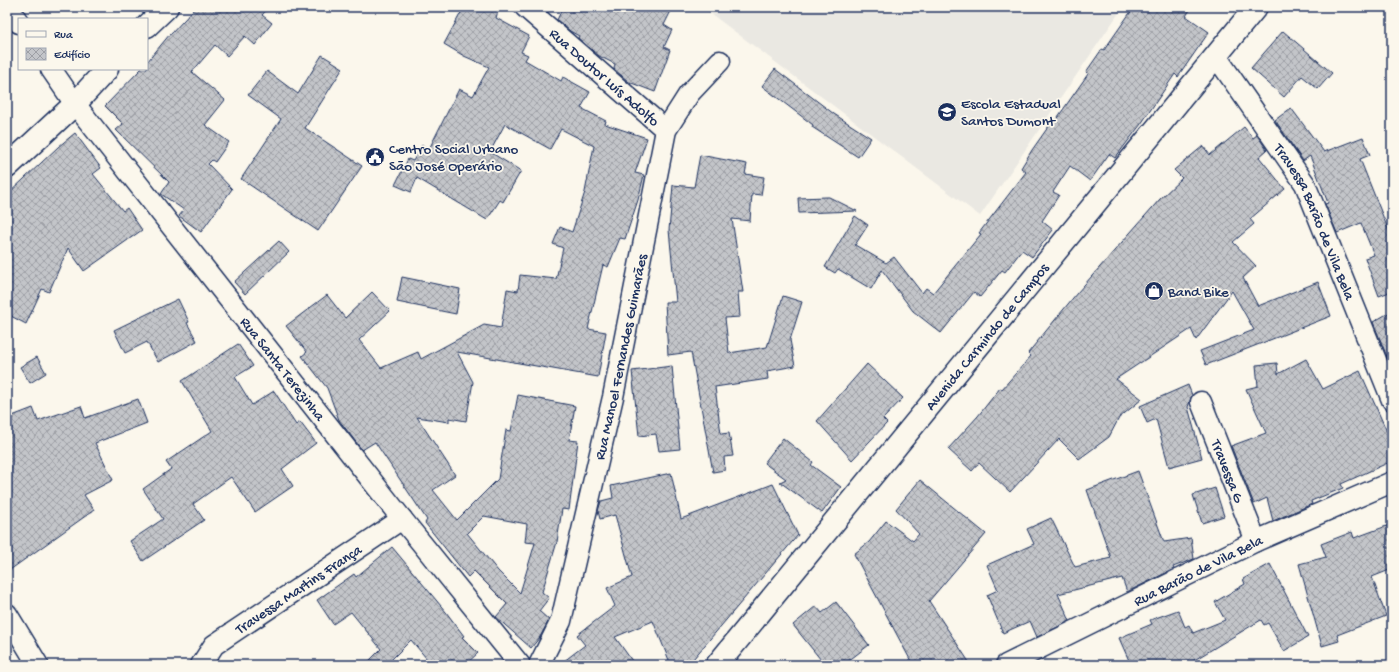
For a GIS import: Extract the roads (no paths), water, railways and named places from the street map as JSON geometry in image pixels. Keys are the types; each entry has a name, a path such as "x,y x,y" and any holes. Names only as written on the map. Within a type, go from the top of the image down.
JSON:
{"main road":[{"path":"148,25 167,7"},
{"name":"Avenida Carmindo de Campos","path":"717,665 1256,7"},
{"path":"7,167 75,104 106,70"}],"street":[{"path":"8,7 18,22"},
{"name":"Rua Doutor Luís Adolfo","path":"526,7 666,130"},
{"name":"Travessa Barão de Vila Bela","path":"1216,56 1305,184 1392,400"},
{"name":"Rua Manoel Fernandes Guimarães","path":"539,665 561,620 613,397 666,130 689,94 720,61"},
{"name":"Rua Santa Terezinha","path":"52,70 75,104 402,519 520,665"},
{"name":"Travessa G","path":"1201,402 1256,541"},
{"name":"Rua Barão de Vila Bela","path":"1006,665 1256,541 1392,482"},
{"name":"Travessa Martins França","path":"201,665 214,645 402,519"},
{"path":"7,614 38,665"}],"place":[{"name":"Escola Estadual Santos Dumont","path":"947,112"},
{"name":"Centro Social Urbano São José Operário","path":"375,157"},
{"name":"Band Bike","path":"1154,291"}]}
